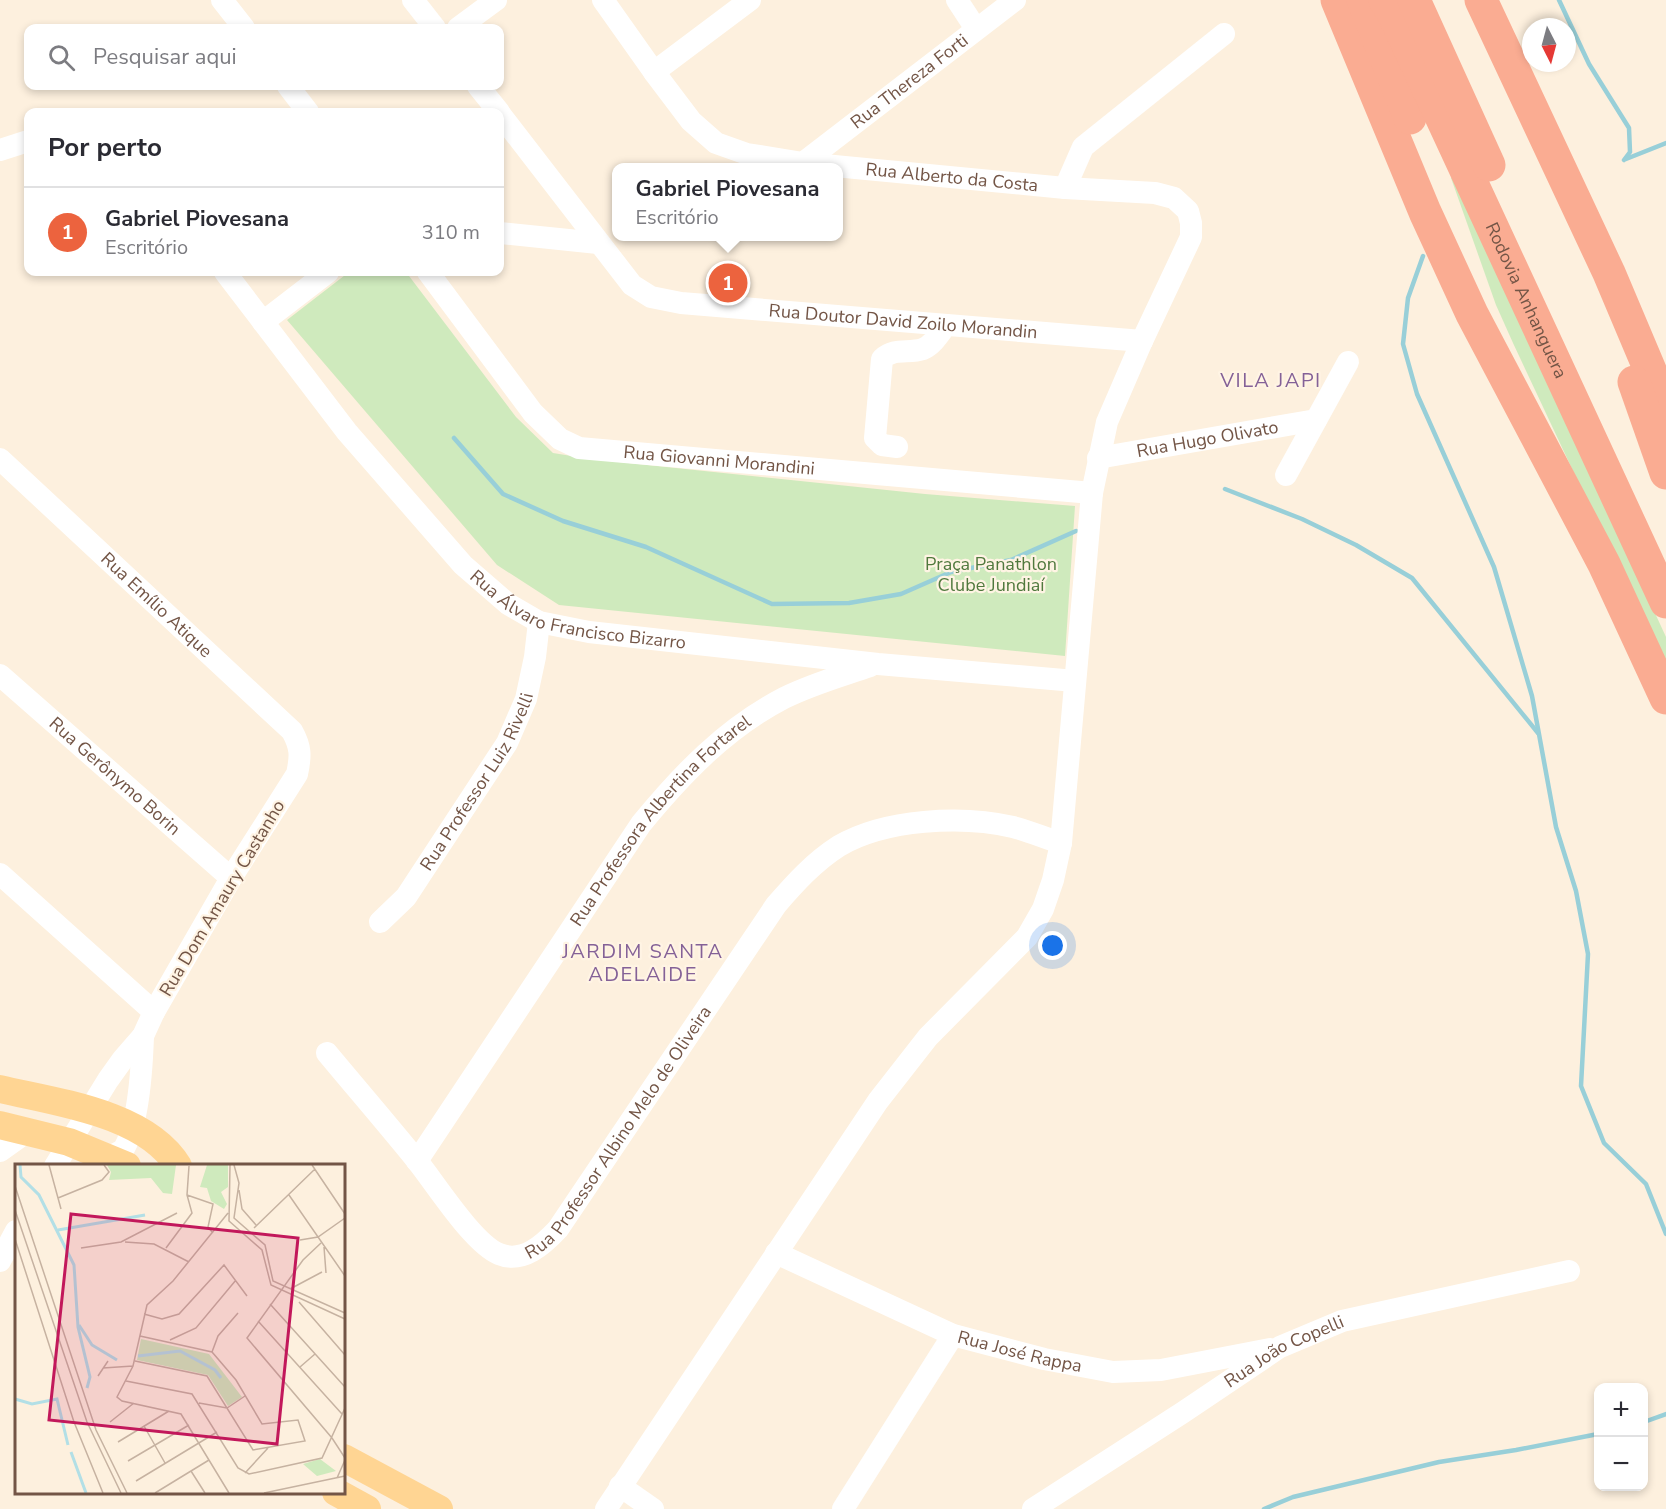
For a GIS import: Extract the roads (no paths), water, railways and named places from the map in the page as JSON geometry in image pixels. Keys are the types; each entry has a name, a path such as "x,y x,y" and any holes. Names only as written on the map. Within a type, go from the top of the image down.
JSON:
{"highway":[{"path":"1337,0 1425,212 1472,314 1604,564"},
{"path":"1363,0 1468,267 1666,698"},
{"name":"Rodovia Anhanguera","path":"1385,0 1488,214 1666,602"},
{"name":"Rodovia Anhanguera","path":"1414,0 1666,555"},
{"path":"1481,0 1609,273 1666,408"},
{"path":"1538,122 1666,473"}],"main road":[{"path":"0,1089 89,1109 132,1127 163,1146 176,1164"},
{"path":"0,1125 28,1131 62,1154 117,1162"},
{"path":"345,1459 439,1509"},
{"path":"340,1494 367,1509"}],"street":[{"path":"222,0 241,24"},
{"path":"413,0 432,24"},
{"path":"463,24 496,0"},
{"name":"Rua Alberto da Costa","path":"603,0 691,121 716,143 747,154 803,163"},
{"path":"654,72 750,0"},
{"path":"957,0 976,29"},
{"name":"Rua Thereza Forti","path":"803,163 1015,0"},
{"path":"1065,188 1083,147 1224,34"},
{"path":"291,90 305,108"},
{"name":"Rua Doutor David Zoilo Morandin","path":"481,90 495,108"},
{"name":"Rua Doutor David Zoilo Morandin","path":"504,120 632,285 651,297 681,303 1142,341"},
{"path":"0,150 24,142"},
{"name":"Rua Alberto da Costa","path":"843,167 1065,188 1155,193 1174,198 1188,211 1191,237 1142,341"},
{"path":"504,233 598,243"},
{"name":"Rua Álvaro Francisco Bizarro","path":"228,276 347,432 463,565 508,604 539,622 589,632 878,664 1075,681"},
{"path":"263,322 322,276"},
{"name":"Rua Giovanni Morandini","path":"431,276 533,413 560,440 579,448 1092,493"},
{"path":"897,447 882,444 875,438 882,359 894,351 925,348 933,342 946,325"},
{"path":"606,1509 878,1101 928,1037 1027,937 1043,909 1053,880 1061,843 1092,493 1098,458 1107,422 1142,341"},
{"path":"1286,475 1348,362"},
{"name":"Rua Hugo Olivato","path":"1098,458 1316,420"},
{"name":"Rua Emílio Atique","path":"0,459 292,731 299,744 300,760"},
{"name":"Rua Professor Luiz Rivelli","path":"380,922 406,897 507,743 526,699 535,657 539,622"},
{"name":"Rua Professora Albertina Fortarel","path":"417,1161 641,824 675,783 728,734 783,699 816,684 878,664"},
{"name":"Rua Gerônymo Borin","path":"0,675 231,879"},
{"name":"Rua Dom Amaury Castanho","path":"62,1154 123,1059 143,1036 153,1012 231,879 297,774 300,760"},
{"name":"Rua Professor Albino Melo de Oliveira","path":"327,1053 417,1161 481,1243 501,1255 520,1256 542,1247 558,1229 776,905 806,871 840,846 878,830 924,822 968,821 1013,827 1061,843"},
{"path":"0,874 153,1012"},
{"name":"Rua Dom Amaury Castanho","path":"117,1162 132,1127 142,1064 143,1036"},
{"path":"0,1151 28,1131"},
{"path":"0,1261 15,1233"},
{"name":"Rua José Rappa","path":"776,1253 953,1335 1044,1359 1113,1372 1161,1370 1280,1347"},
{"name":"Rua João Copelli","path":"1033,1509 1280,1347 1342,1321 1569,1271"},
{"path":"843,1509 953,1335"},
{"path":"620,1486 653,1509"}],"waterway":[{"path":"1559,0 1589,64 1629,128 1630,152 1624,160"},
{"path":"1626,159 1666,143"},
{"path":"1423,256 1408,298 1403,344 1417,394 1494,567 1532,696 1556,827 1576,891 1588,954 1581,1086 1604,1143 1646,1184 1666,1234"},
{"path":"454,438 503,494 563,521 646,547 772,604 849,603 901,594 951,572 1011,560 1076,531"},
{"path":"1225,489 1302,519 1356,545 1412,578 1538,733"},
{"path":"1648,1421 1666,1414"},
{"path":"1264,1509 1293,1497 1439,1462 1594,1435"}],"place":[{"name":"Gabriel Piovesana","path":"728,283"}],"district":[{"name":"VILA JAPI","path":"1271,380"},
{"name":"JARDIM SANTA ADELAIDE","path":"643,962"}],"park label":[{"name":"Praça Panathlon Clube Jundiaí","path":"991,574"}]}
